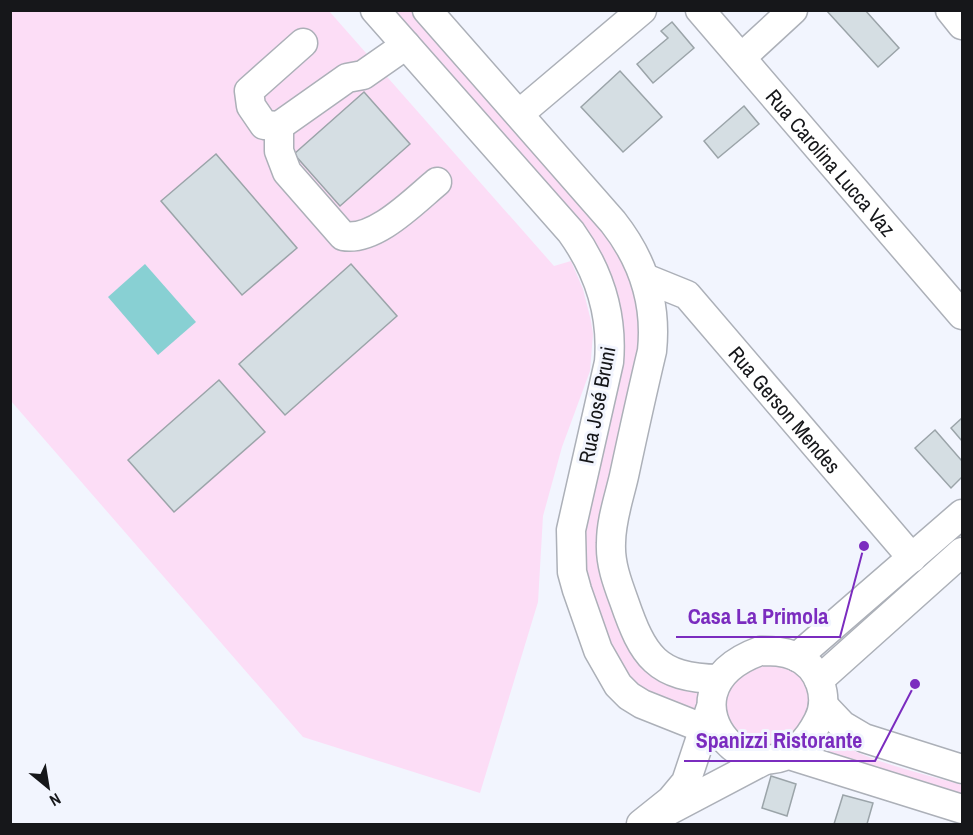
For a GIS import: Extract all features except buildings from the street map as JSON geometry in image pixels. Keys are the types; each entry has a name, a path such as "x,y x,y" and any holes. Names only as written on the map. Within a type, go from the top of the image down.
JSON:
{"street":[{"name":"Rua José Bruni","path":"375,10 571,232 583,248 593,268 601,288 611,340 609,363 574,510 570,549 572,572 598,651 618,685 629,696 642,704 713,712"},
{"name":"Rua José Bruni","path":"427,10 613,222 626,238 645,278 652,307 653,341 613,525 611,556 634,632 643,647 665,669 682,676 713,712"},
{"path":"519,114 642,10"},
{"name":"Rua Carolina Lucca Vaz","path":"700,10 963,315"},
{"path":"742,57 793,10"},
{"path":"950,10 963,25"},
{"path":"303,43 249,91 251,106 264,125 279,126 347,78 363,75 406,45"},
{"path":"279,126 279,152 287,172 343,236 354,238 376,230 437,182"},
{"name":"Rua Gerson Mendes","path":"645,278 687,295 912,558"},
{"path":"797,657 963,514"},
{"path":"641,825 777,758 811,734 822,693 963,552"},
{"path":"641,825 671,800 686,782 713,712 726,669 742,657 759,651 779,651 797,657 810,667 822,693 842,725 864,738 963,769"},
{"path":"713,712 730,746 744,754 777,758 963,809"}],"shaded area":[{"path":"10,11 329,11 554,266 571,261 583,289 591,321 593,334 590,371 562,447 543,516 538,602 480,793 303,737 11,401"},
{"path":"391,11 411,11 604,229 634,282 642,330 601,523 623,636 704,691 701,711 666,702 637,686 618,664 588,586 582,549 621,320"},
{"path":"785,662 811,688 808,716 788,740 762,749 725,722 725,698 739,676 761,664"},
{"path":"823,731 851,750 869,757 962,785 962,800 812,753"}],"water":[{"path":"145,264 196,322 158,355 108,297"}],"place":[{"name":"Casa La Primola","path":"864,546"},
{"name":"Spanizzi Ristorante","path":"915,684"}]}
